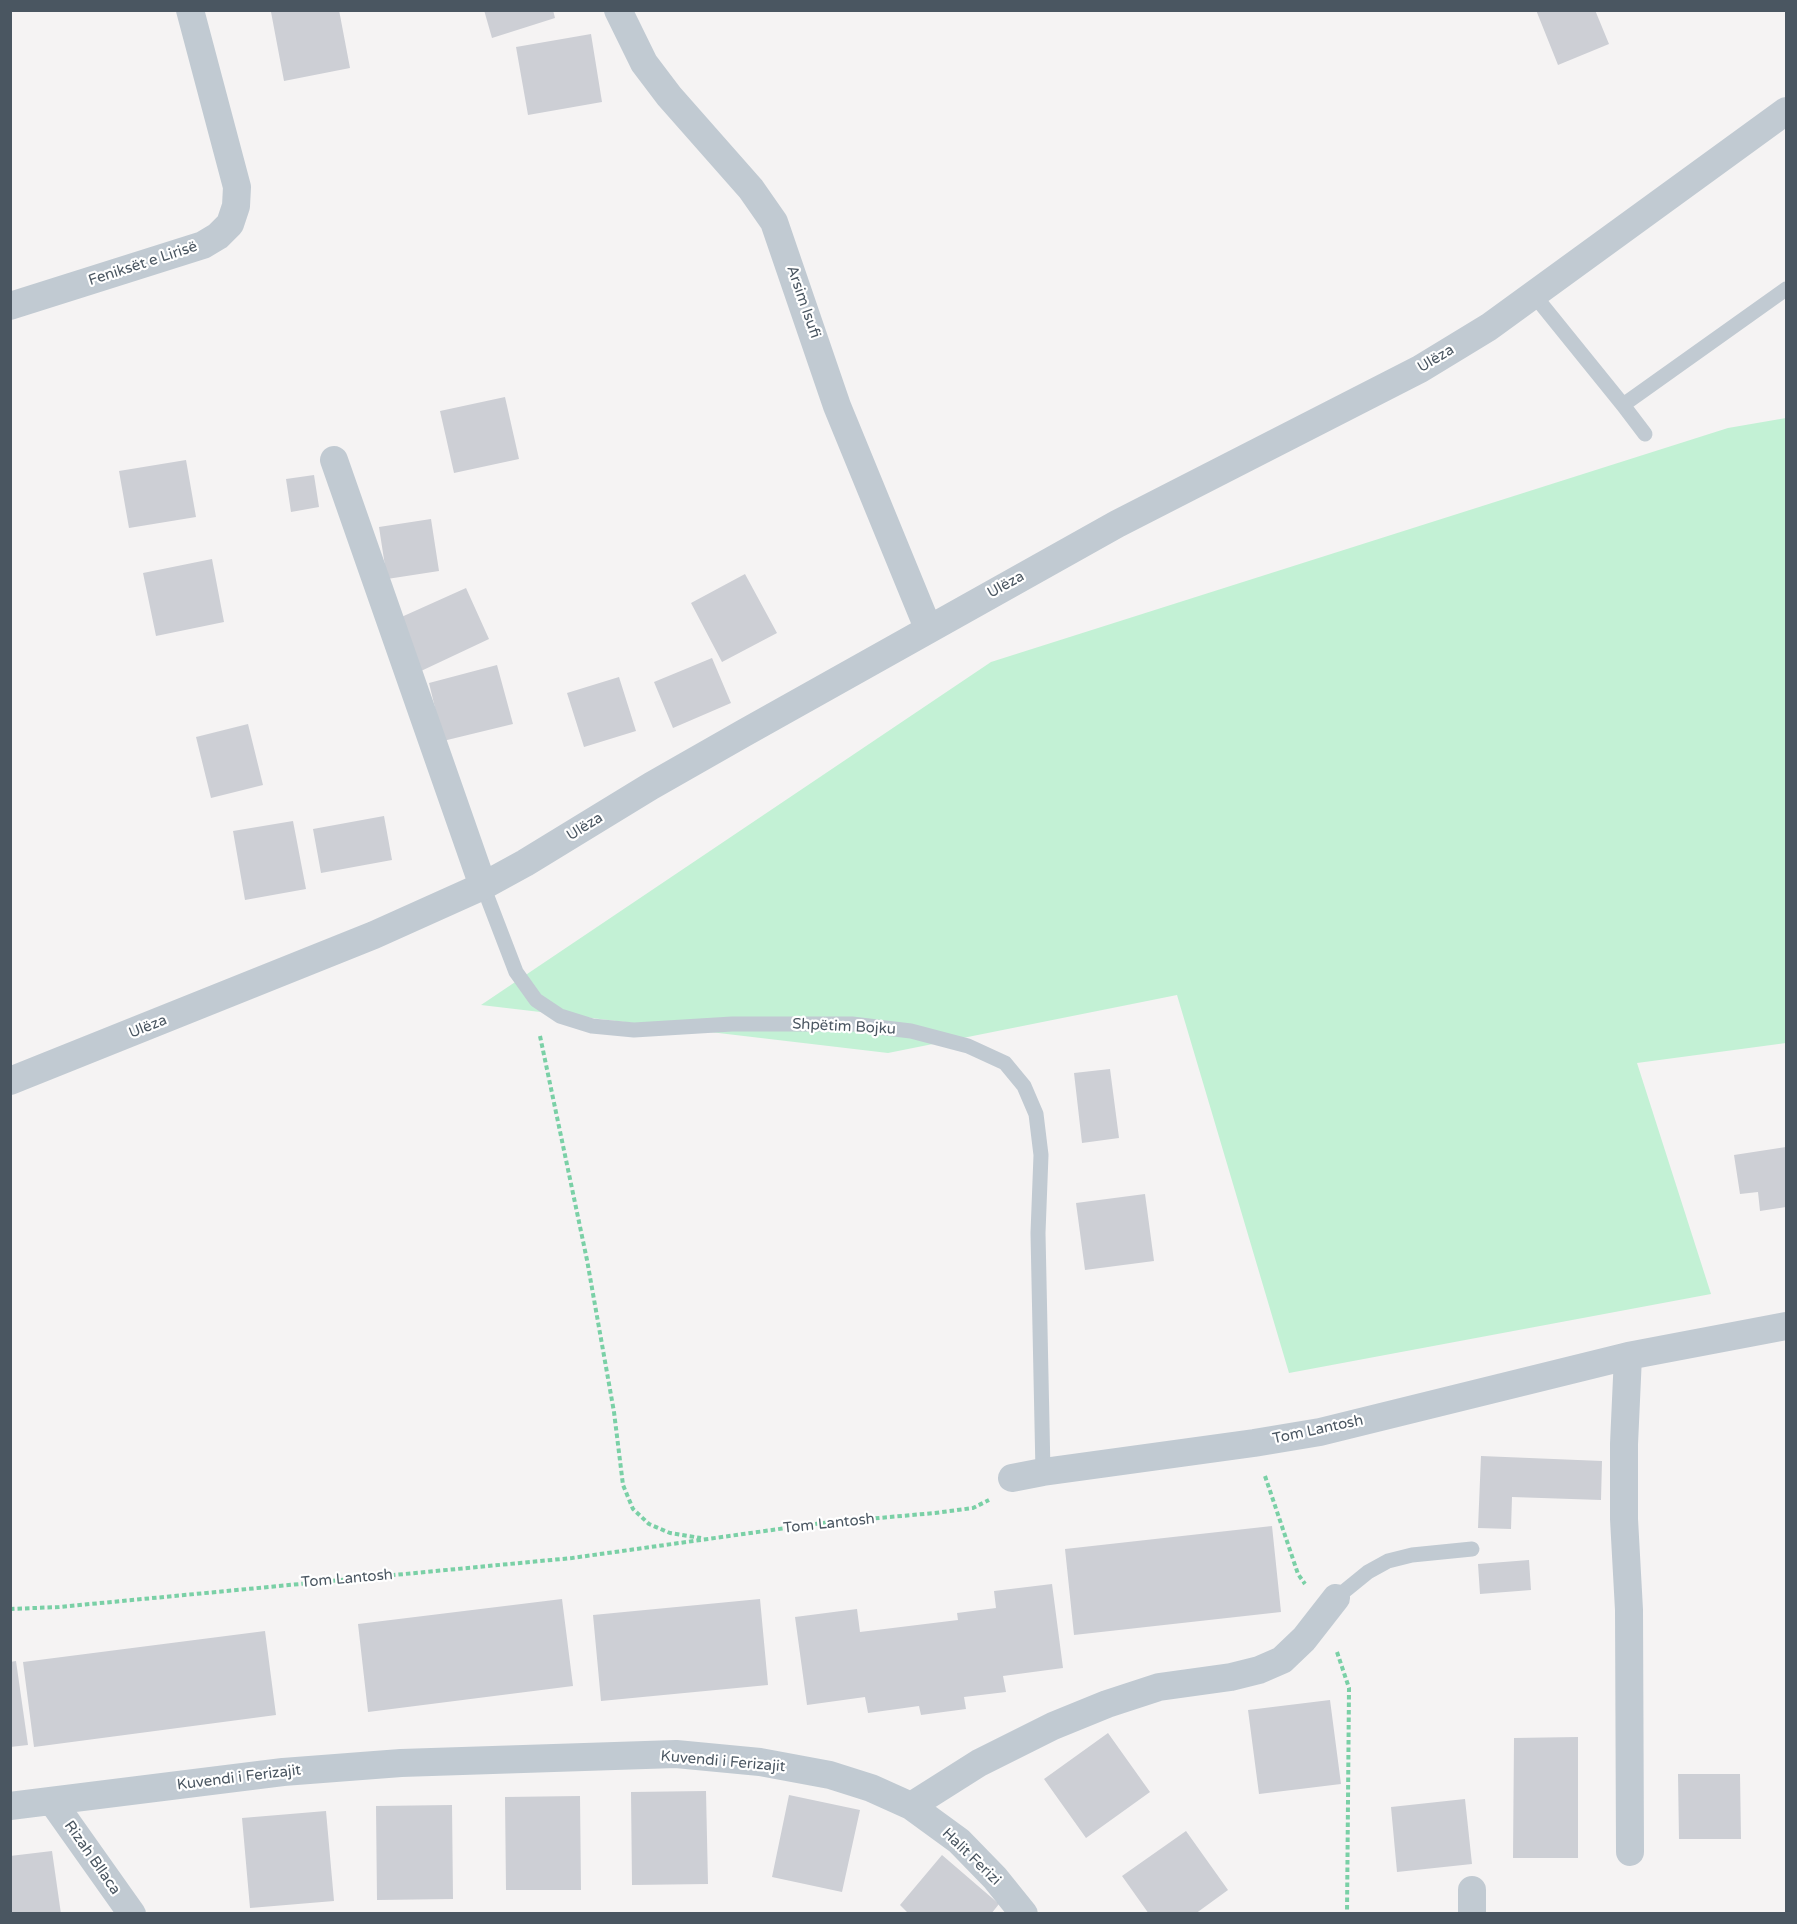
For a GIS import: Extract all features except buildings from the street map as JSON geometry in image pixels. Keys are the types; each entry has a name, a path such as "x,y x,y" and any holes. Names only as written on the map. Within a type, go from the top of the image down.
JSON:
{"street":[{"name":"Feniksët e Lirisë","path":"10,306 203,245 218,236 230,224 236,206 237,187 190,10"},
{"name":"Arsim Isufi","path":"618,10 644,63 669,96 751,189 774,222 837,406 928,628"},
{"name":"Ulëza","path":"10,1081 364,939 483,886 573,835 661,780 928,628 1184,488 1420,369 1490,327 1786,111"},
{"path":"334,460 483,886"},
{"name":"Tom Lantosh","path":"1012,1478 1320,1432 1628,1356 1786,1326"},
{"path":"1628,1356 1623,1519 1629,1610 1630,1852"},
{"path":"911,1806 979,1764 1053,1726 1107,1704 1159,1687 1231,1677 1259,1670 1282,1660 1304,1639 1330,1605"},
{"name":"Kuvendi i Ferizajit","path":"10,1806 283,1772 401,1763 676,1754 760,1762 830,1775 870,1788 911,1806"},
{"name":"Rizah Bllaca","path":"52,1801 132,1914"},
{"name":"Halit Ferizi","path":"911,1806 958,1841 995,1878 1024,1914"}],"lane":[{"path":"1623,405 1786,289"},
{"path":"1534,295 1645,434"},
{"name":"Shpëtim Bojku","path":"483,886 516,972 536,1000 560,1016 592,1026 634,1030 732,1024 852,1024 911,1031 968,1046 1005,1063 1024,1086 1036,1114 1041,1155 1038,1233 1043,1472"},
{"path":"1330,1605 1368,1572 1388,1562 1412,1555 1472,1549"}],"path":[{"path":"539,1033 587,1260 614,1412 623,1485 633,1509 649,1524 670,1533 708,1539"},
{"path":"1254,1443 1298,1574 1330,1605 1349,1688 1347,1914"},
{"name":"Tom Lantosh","path":"10,1609 59,1607 572,1558 822,1523 973,1508 996,1496 1012,1478"}],"green space":[{"path":"1786,418 1786,1043 1637,1063 1711,1294 1289,1373 1177,995 888,1053 481,1005 991,662 1728,428"}]}
